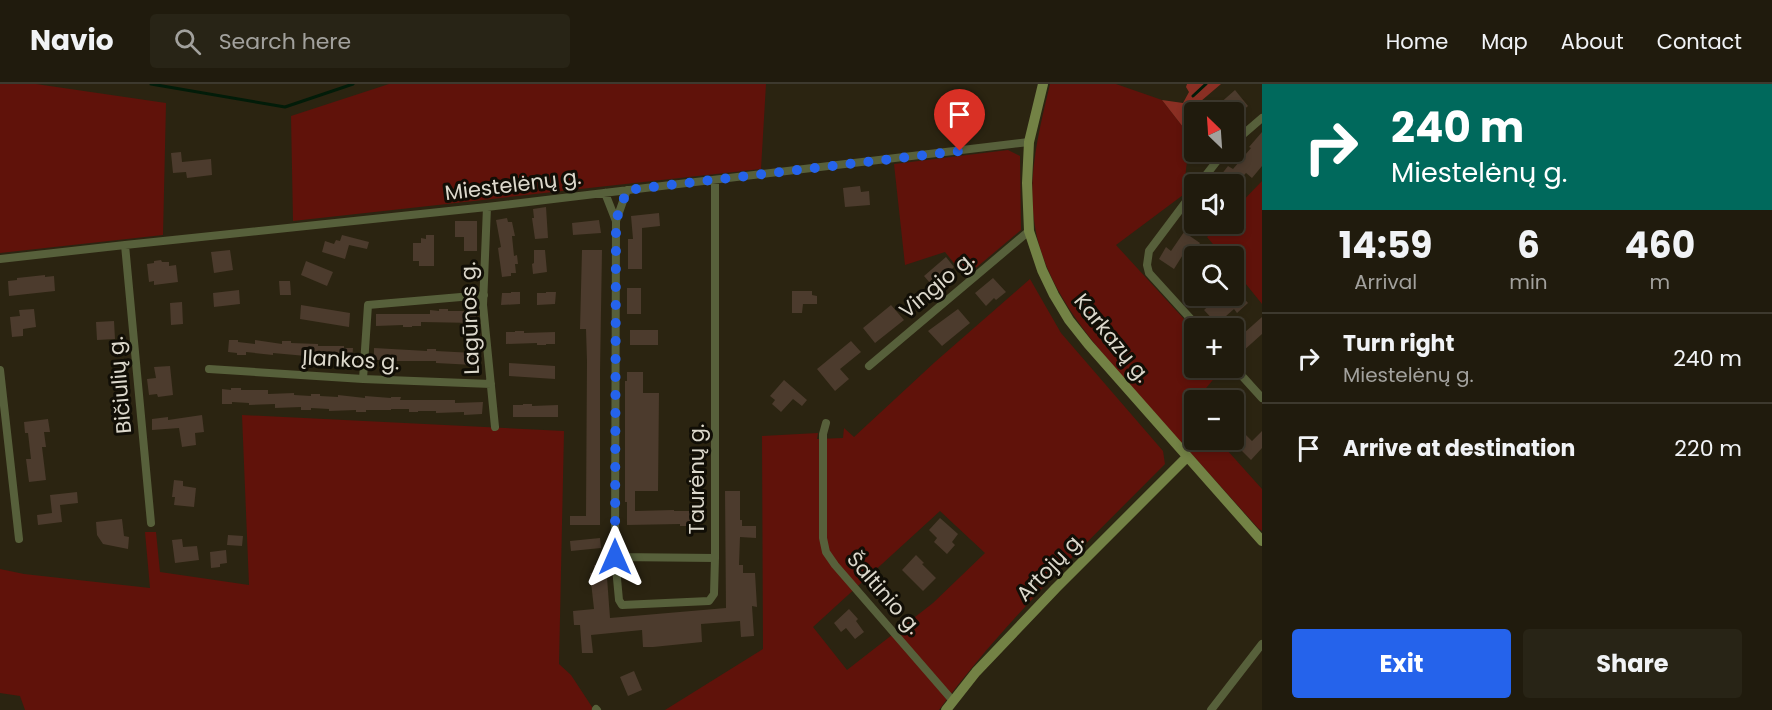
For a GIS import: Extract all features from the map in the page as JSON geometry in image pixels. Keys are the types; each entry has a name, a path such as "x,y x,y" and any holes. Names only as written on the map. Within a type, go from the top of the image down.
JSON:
{"main road":[{"name":"Karkazų g.","path":"1043,84 1029,142 1027,183 1029,231 1042,270 1069,320 1088,344 1262,541"},
{"name":"Artojų g.","path":"949,705 976,672 1056,588 1187,457"}],"street":[{"path":"1244,133 1262,117"},
{"name":"Miestelėnų g.","path":"0,259 487,207 1029,142"},
{"path":"1207,174 1216,162"},
{"name":"Taurėnų g.","path":"615,557 715,558 715,180"},
{"path":"627,190 616,220 615,557 619,600 622,605 709,601 714,594 715,558"},
{"path":"605,193 616,220"},
{"path":"1184,204 1149,251 1147,265 1149,273 1190,318"},
{"name":"Lagūnos g.","path":"487,207 484,295 495,427"},
{"name":"Vingio g.","path":"869,366 1029,231"},
{"name":"Bičiulių g.","path":"124,245 151,523"},
{"path":"363,379 368,305 484,295"},
{"name":"Įlankos g.","path":"209,369 363,379 491,384"},
{"path":"0,370 19,539"},
{"path":"1244,378 1262,398"},
{"name":"Šaltinio g.","path":"826,423 823,434 823,538 826,552 949,705"},
{"path":"1211,710 1262,644"}],"shaded area":[{"path":"0,84 36,84 166,103 163,235 0,253"},
{"path":"389,84 766,84 761,169 293,221 291,116"},
{"path":"1050,84 1116,84 1162,100 1184,128 1184,162 1187,162 1183,195 1116,245 1184,319 1184,378 1215,378 1204,390 1184,390 1184,445 1085,331 1056,287 1037,237 1032,198 1034,160"},
{"path":"1187,84 1221,84 1200,102 1184,102 1184,128 1162,100 1183,103 1189,92"},
{"path":"1008,150 1020,156 1021,230 965,277 945,252 905,265 894,164"},
{"path":"1262,181 1262,304 1244,282 1244,246 1215,246 1207,237 1210,234 1244,234 1244,200"},
{"path":"1030,279 1061,333 1163,451 1165,464 1019,613 939,710 665,710 763,649 762,436 818,433 817,439 843,438 844,428 854,437","holes":["940,511 985,553 933,603 847,670 813,627"]},
{"path":"242,415 564,431 559,664 571,675 594,710 25,710 20,696 0,693 0,569 24,574 150,588 145,532 156,532 160,572 249,585"},
{"path":"1188,450 1227,450 1262,489 1262,531"}],"building":[{"path":"1235,90 1248,106 1244,109 1244,102 1221,102"},
{"path":"1262,132 1262,166 1252,178 1246,173 1244,175 1222,174 1228,166 1233,169 1239,162 1244,162 1244,156 1251,148 1249,147"},
{"path":"181,152 182,162 211,159 212,175 187,178 186,172 173,173 171,153"},
{"path":"860,186 861,192 869,191 870,205 845,207 843,188"},
{"path":"546,207 548,238 535,239 533,209"},
{"path":"659,213 660,226 642,228 642,269 628,269 628,239 633,239 631,216"},
{"path":"507,218 508,222 512,222 515,236 512,236 514,256 517,255 518,264 515,264 516,273 502,277 498,248 501,247 496,220"},
{"path":"599,220 601,233 573,235 572,223"},
{"path":"455,221 477,221 477,251 464,251 464,237 455,237"},
{"path":"1184,232 1200,243 1198,246 1184,246 1184,253 1174,269 1159,259 1166,247 1171,251"},
{"path":"342,235 369,242 367,249 349,245 345,259 322,252 325,241 334,244 336,240 340,241"},
{"path":"426,235 434,235 434,266 419,266 419,261 413,261 413,243 421,243 421,238 426,239"},
{"path":"230,250 233,270 214,273 211,252"},
{"path":"534,250 545,250 547,272 533,274"},
{"path":"582,250 602,250 600,525 570,525 570,516 586,516 587,361 586,329 580,329"},
{"path":"946,257 954,267 945,275 949,280 936,290 924,276"},
{"path":"161,260 169,262 169,266 176,265 178,282 154,285 154,281 149,282 147,264"},
{"path":"306,261 333,272 327,286 301,275"},
{"path":"45,275 45,277 54,276 55,291 9,296 8,281"},
{"path":"993,278 1006,292 996,300 994,298 986,306 975,293"},
{"path":"279,281 290,281 291,295 280,295"},
{"path":"627,288 641,288 641,314 627,314"},
{"path":"239,290 240,304 214,307 213,293"},
{"path":"792,291 812,291 812,295 817,296 817,304 803,304 802,313 792,313"},
{"path":"520,292 520,304 501,305 502,293"},
{"path":"556,292 555,304 537,305 537,293"},
{"path":"1244,298 1248,303 1237,313 1234,309 1224,318 1211,318 1204,310 1208,306 1244,306"},
{"path":"182,302 183,324 171,325 170,303"},
{"path":"301,305 350,313 349,327 300,319"},
{"path":"891,305 904,320 875,343 863,328"},
{"path":"34,309 36,327 23,329 23,336 12,337 10,317 20,316 19,310"},
{"path":"439,309 476,311 476,323 421,322 421,326 412,327 376,326 376,314 430,314 430,310 439,311"},
{"path":"958,309 970,323 942,346 928,331"},
{"path":"1262,317 1262,334 1244,350 1244,333"},
{"path":"114,321 115,339 97,340 96,322"},
{"path":"630,330 658,330 658,345 630,345"},
{"path":"506,332 555,332 555,344 506,344"},
{"path":"229,340 255,344 255,340 282,344 282,341 291,341 291,343 318,344 318,346 344,346 344,348 353,348 352,361 273,353 273,355 246,352 246,355 237,355 237,353 228,352"},
{"path":"851,341 861,352 840,369 849,379 835,391 817,369"},
{"path":"374,348 427,351 427,349 436,349 436,351 474,353 474,365 436,363 436,361 374,360"},
{"path":"509,363 555,366 555,379 509,376"},
{"path":"170,366 173,395 158,397 157,394 149,395 147,379 156,378 154,367"},
{"path":"627,372 643,372 643,393 659,393 658,491 635,491 635,511 701,511 701,526 627,525 625,381 627,381"},
{"path":"784,380 807,400 802,406 793,399 781,412 772,404 775,400 770,396"},
{"path":"231,388 268,390 268,394 294,393 294,395 311,396 311,394 320,394 320,396 365,398 365,396 401,397 400,400 455,400 455,403 483,402 482,414 464,415 464,412 409,412 409,409 356,412 356,410 329,411 329,409 311,408 311,410 301,410 301,407 275,408 275,404 249,405 249,403 232,402 232,404 222,404 222,389 231,390"},
{"path":"513,405 558,405 558,417 513,417"},
{"path":"202,415 204,432 195,433 196,445 182,447 179,428 152,430 152,419 168,417 168,420"},
{"path":"48,419 50,432 44,432 46,447 42,447 46,480 29,482 26,459 31,459 28,433 25,433 24,422"},
{"path":"1262,431 1262,448 1251,460 1241,450 1244,450 1244,433 1252,441"},
{"path":"174,480 183,481 183,486 196,488 194,507 174,505 175,497 172,497"},
{"path":"725,491 740,491 742,526 756,526 756,538 740,537 739,565 743,565 743,573 755,573 757,607 752,606 754,636 741,637 740,621 701,624 702,642 643,647 642,630 591,635 593,653 582,653 580,625 574,625 573,611 594,609 590,573 595,573 594,565 606,564 610,618 726,608"},
{"path":"77,492 78,503 60,505 62,522 38,525 37,515 52,513 50,495"},
{"path":"940,518 958,534 952,542 955,545 947,554 934,542 937,538 929,530"},
{"path":"122,519 124,536 129,537 128,549 103,544 97,535 96,522"},
{"path":"228,535 243,536 242,546 227,545"},
{"path":"600,538 601,548 571,551 570,541"},
{"path":"182,539 183,547 197,546 199,560 175,563 172,540"},
{"path":"226,550 227,563 211,568 210,552"},
{"path":"916,555 936,578 923,591 902,570"},
{"path":"849,609 858,619 856,621 864,632 855,639 846,628 841,632 834,623"},
{"path":"634,671 642,690 628,696 620,677"}],"waterway":[{"path":"151,84 285,107 353,84"},
{"path":"1193,96 1206,84"}],"route":[{"path":"615,557 616,220 627,190 960,151"}]}
